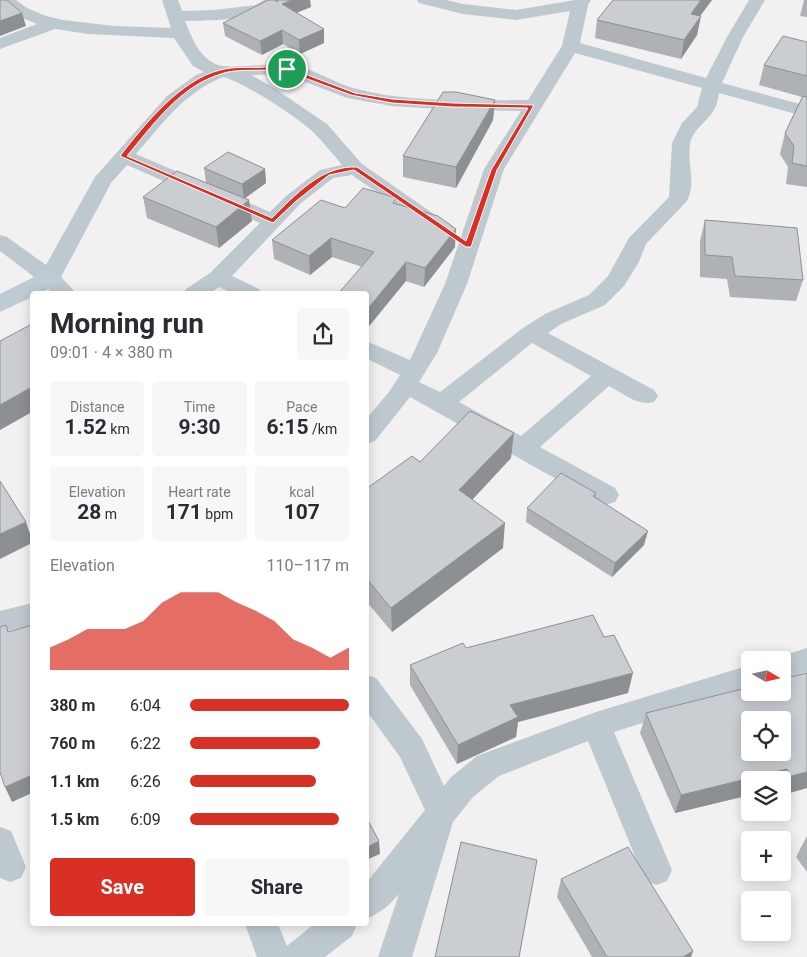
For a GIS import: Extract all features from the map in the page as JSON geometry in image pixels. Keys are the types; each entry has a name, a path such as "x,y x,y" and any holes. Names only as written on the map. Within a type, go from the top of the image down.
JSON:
{"street":[{"path":"6,0 27,16 52,24"},
{"path":"0,44 52,24 214,15 260,9 276,0"},
{"path":"369,431 410,378 426,353 456,284 494,170 570,46 581,3 516,16 463,9 425,0"},
{"path":"442,403 531,333 553,319 597,300 620,275 628,262 636,242 679,198 681,143 688,127 706,108 712,84 735,37 757,0"},
{"path":"176,16 183,38 200,62 214,70 235,74 265,90 320,128 355,168 468,245"},
{"path":"570,46 807,112"},
{"path":"58,286 102,181 172,100 202,79 222,71 266,68 287,69 353,94 392,101 453,105 532,106"},
{"path":"123,156 273,221"},
{"path":"198,291 218,278 293,200 327,174 355,168"},
{"path":"0,241 58,286"},
{"path":"218,278 245,291"},
{"path":"42,291 58,286"},
{"path":"0,304 30,295"},
{"path":"531,333 646,396"},
{"path":"369,351 410,378 442,403 606,495"},
{"path":"523,448 606,375"},
{"path":"0,622 30,614"},
{"path":"791,664 807,660"},
{"path":"369,901 380,892 462,787 488,766 596,725 741,680"},
{"path":"369,691 411,748 441,812 395,957"},
{"path":"596,725 656,870"},
{"path":"263,926 274,957"},
{"path":"299,957 338,926"}],"building":[{"path":"0,0 7,0 22,13 0,21"},
{"path":"268,0 278,2 276,0 292,0 282,4 324,29 299,40 282,30 260,41 223,23"},
{"path":"613,0 701,0 691,14 701,16 684,40 597,20"},
{"path":"783,36 807,42 807,76 764,65"},
{"path":"443,92 456,92 495,100 456,167 403,156"},
{"path":"803,96 807,97 807,166 792,163 794,146 785,133"},
{"path":"228,152 265,169 242,184 204,168"},
{"path":"177,171 249,200 216,227 143,197"},
{"path":"363,188 396,198 393,203 438,216 456,229 425,268 406,262 369,307 369,291 341,291 374,252 331,238 309,256 272,240 321,200 345,208"},
{"path":"705,220 797,228 803,280 735,276 732,257 705,255"},
{"path":"30,325 30,388 0,405 0,341"},
{"path":"470,411 514,433 459,490 505,523 391,608 369,582 369,487 412,456 420,462"},
{"path":"561,473 596,493 593,496 648,531 615,563 527,508"},
{"path":"0,481 26,522 0,534"},
{"path":"593,615 604,637 614,635 633,673 510,705 518,717 458,745 410,665 463,643 466,648"},
{"path":"6,625 8,632 30,626 30,776 5,787 0,772 0,627"},
{"path":"807,673 807,772 791,776 791,771 787,769 779,771 741,771 741,780 681,795 646,713 741,689 741,701 791,701 791,677"},
{"path":"369,823 379,841 369,846"},
{"path":"461,842 537,860 519,957 435,957"},
{"path":"628,847 693,951 683,957 607,957 561,879"}],"route":[{"path":"266,68 287,69 353,94 392,101 453,105 532,106 494,170 468,245 418,213 355,168 327,174 293,200 273,221 123,156 172,100 202,79 222,71 266,68"}]}
